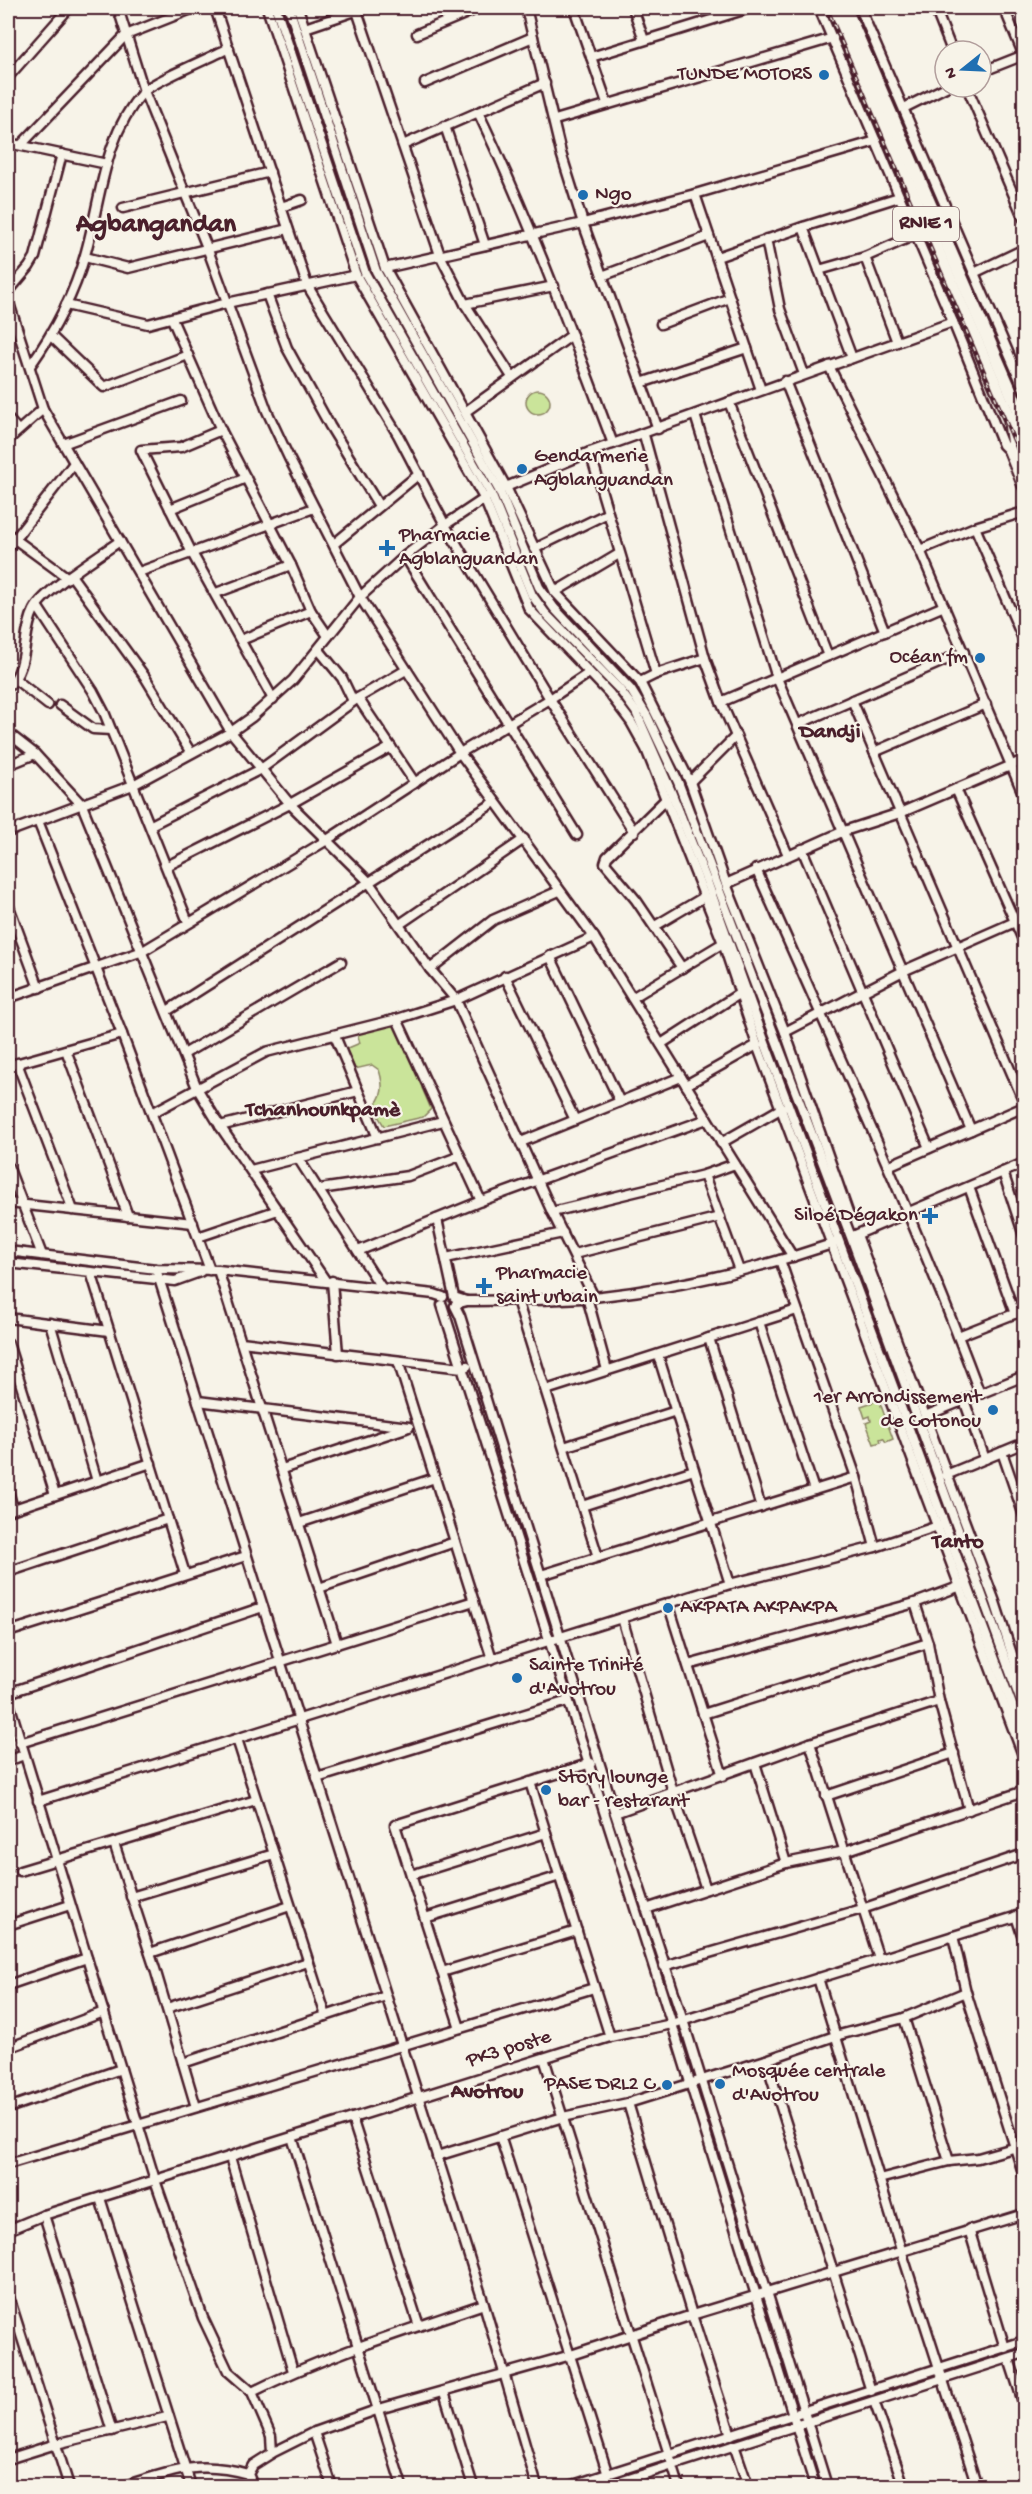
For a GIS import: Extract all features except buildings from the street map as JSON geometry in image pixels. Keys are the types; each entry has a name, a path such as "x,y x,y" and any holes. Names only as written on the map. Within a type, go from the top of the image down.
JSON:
{"highway":[{"name":"RNIE 1","path":"833,8 1007,411 1012,425 1012,447 1024,486"},
{"name":"RNIE 1","path":"845,8 1024,422"},
{"path":"1012,447 1024,433"}],"street":[{"path":"8,77 69,8"},
{"path":"118,8 144,91 208,250 267,411 360,597 460,753 594,937 794,1257"},
{"path":"21,145 126,35 194,8"},
{"path":"215,8 307,285 398,435 445,525 550,699 634,832"},
{"path":"267,8 356,275 534,549 555,592 640,682 690,782 726,884 785,1032 854,1235 1024,1710"},
{"path":"276,8 365,273 495,492 529,609 631,722 646,749 723,943 757,1045 836,1242 1024,1737"},
{"path":"289,8 376,271 495,492 539,587 554,608 631,690 667,755 925,1416 995,1602 1022,1678 1024,1691"},
{"path":"298,8 385,268 465,412 532,595 545,613 620,690 636,712 708,884 938,1526 1024,1758"},
{"path":"305,28 359,8 440,255 465,304 512,377"},
{"path":"417,34 479,8"},
{"path":"526,8 555,120 561,153 583,223 658,429"},
{"path":"574,8 607,103"},
{"path":"633,8 644,40"},
{"path":"591,57 750,8"},
{"path":"819,8 953,321 1003,445 1012,447"},
{"path":"860,8 1024,389"},
{"path":"934,8 947,39"},
{"path":"993,68 1024,56 1004,8"},
{"path":"425,83 533,37"},
{"path":"555,120 833,38"},
{"path":"30,366 51,336 85,257 107,164 121,124 144,91 228,48"},
{"path":"403,145 544,83"},
{"path":"904,108 933,94"},
{"path":"972,99 1024,219"},
{"path":"478,112 533,234 613,444"},
{"path":"445,126 485,245"},
{"path":"385,268 583,223 695,194 876,141"},
{"path":"8,143 107,164"},
{"path":"8,292 29,267 34,257 62,154"},
{"path":"123,208 270,172"},
{"path":"695,194 761,390"},
{"path":"717,257 899,197"},
{"path":"281,207 302,200"},
{"path":"336,220 346,217"},
{"path":"803,227 852,358"},
{"path":"85,257 128,268 288,229"},
{"path":"819,270 865,257 915,235"},
{"path":"602,276 709,236"},
{"path":"766,239 780,309 804,374"},
{"path":"974,273 1024,249"},
{"path":"865,257 897,342"},
{"path":"66,305 148,324 227,303 356,275"},
{"path":"465,304 554,286"},
{"path":"267,294 287,348 330,426 379,506"},
{"path":"661,324 730,298"},
{"path":"8,306 43,409 231,732 290,804 368,881 430,969 456,1000 552,1212 574,1254 590,1297 607,1370"},
{"path":"172,318 221,430 291,565 310,611 328,636"},
{"path":"8,832 133,785 231,732 273,699 319,650 360,597 405,556 445,525 495,492 590,452 644,435 785,381 953,321"},
{"path":"465,412 572,335"},
{"path":"51,336 104,387 188,355"},
{"path":"641,383 747,348"},
{"path":"829,366 920,550 1024,796"},
{"path":"785,381 885,632"},
{"path":"63,444 181,400"},
{"path":"729,402 828,656"},
{"path":"8,440 43,409"},
{"path":"695,415 777,678 971,1130"},
{"path":"8,419 18,430"},
{"path":"221,430 181,447 141,450 192,553 273,699"},
{"path":"644,435 705,658 721,702 788,855"},
{"path":"590,452 656,675"},
{"path":"8,548 10,536 74,463"},
{"path":"334,544 419,474"},
{"path":"170,509 246,478"},
{"path":"139,572 314,508"},
{"path":"920,550 975,527 1024,512"},
{"path":"534,549 608,513"},
{"path":"975,527 1024,641"},
{"path":"10,536 70,576 145,677 191,753"},
{"path":"8,687 21,668 26,633 37,606 70,576 120,541"},
{"path":"555,592 619,554"},
{"path":"405,556 577,835"},
{"path":"216,593 291,565"},
{"path":"37,606 93,691 151,825 188,922"},
{"path":"721,702 944,606"},
{"path":"241,640 310,611"},
{"path":"319,650 342,678 415,783"},
{"path":"798,724 964,652"},
{"path":"640,682 705,658"},
{"path":"151,825 261,769 356,699 406,670"},
{"path":"8,998 143,951 327,840 460,753 589,673"},
{"path":"15,679 48,705"},
{"path":"852,700 1024,1102"},
{"path":"874,752 986,704"},
{"path":"60,705 93,729 111,730"},
{"path":"8,733 35,754 82,805 197,1088 220,1126 329,1281 338,1354"},
{"path":"690,782 736,736"},
{"path":"167,866 290,804 391,747"},
{"path":"8,765 35,754"},
{"path":"726,884 844,831 900,813 1024,760"},
{"path":"956,789 1020,920 1024,942"},
{"path":"666,799 607,857 605,863 655,926 682,968"},
{"path":"167,1011 495,802"},
{"path":"38,821 122,1034 198,1237 241,1342 337,1644"},
{"path":"400,924 524,839"},
{"path":"802,849 929,1148"},
{"path":"756,870 888,1166 980,1395"},
{"path":"430,969 493,920 559,891"},
{"path":"655,926 704,897"},
{"path":"8,904 39,988"},
{"path":"785,1032 903,970 1020,920"},
{"path":"152,1113 266,1052 335,1036 456,1000 594,937"},
{"path":"632,998 723,943"},
{"path":"550,956 620,1102"},
{"path":"184,1054 341,962"},
{"path":"505,976 575,1120"},
{"path":"662,1044 740,993"},
{"path":"397,1019 481,1201"},
{"path":"73,1210 12,1064 122,1034"},
{"path":"335,1036 378,1138"},
{"path":"686,1086 757,1045"},
{"path":"66,1050 129,1216"},
{"path":"521,1142 681,1077"},
{"path":"220,1126 358,1091"},
{"path":"721,1143 782,1107"},
{"path":"888,1166 1024,1107"},
{"path":"358,1251 481,1201 706,1119"},
{"path":"251,1170 443,1120"},
{"path":"320,1189 408,1176 460,1156"},
{"path":"298,1158 381,1287"},
{"path":"443,1301 447,1295 455,1302 590,1297 686,1283 794,1257 908,1213 1024,1163"},
{"path":"552,1212 704,1175 735,1164"},
{"path":"8,1166 42,1255"},
{"path":"1003,1173 1024,1236"},
{"path":"704,1175 739,1270"},
{"path":"969,1187 1015,1314"},
{"path":"8,1203 193,1223"},
{"path":"198,1237 278,1210"},
{"path":"574,1254 720,1217"},
{"path":"437,1219 455,1302 615,1813 683,2020 827,2487"},
{"path":"446,1258 563,1233"},
{"path":"8,1251 156,1269 211,1270 329,1281 434,1294 443,1301 462,1368 672,2024 688,2083 815,2487"},
{"path":"780,1260 856,1477 875,1547"},
{"path":"8,1263 175,1281 211,1270"},
{"path":"156,1269 484,2304 537,2487"},
{"path":"91,1272 185,1574"},
{"path":"517,1300 598,1557"},
{"path":"546,1390 797,1310"},
{"path":"958,1336 1024,1310"},
{"path":"8,1318 109,1331"},
{"path":"759,1322 814,1490"},
{"path":"50,1323 97,1481"},
{"path":"709,1338 761,1507"},
{"path":"241,1342 462,1368 474,1363"},
{"path":"8,1343 55,1495"},
{"path":"658,1354 730,1584"},
{"path":"398,1361 413,1426 435,1479 492,1659"},
{"path":"925,1416 1024,1376"},
{"path":"964,1400 985,1459"},
{"path":"198,1401 263,1411 413,1426"},
{"path":"564,1447 676,1411"},
{"path":"282,1469 413,1426"},
{"path":"946,1475 1024,1443"},
{"path":"1002,1452 1024,1516"},
{"path":"8,1490 10,1510 151,1463"},
{"path":"582,1506 694,1470"},
{"path":"541,1575 856,1477"},
{"path":"299,1523 435,1479"},
{"path":"8,1572 168,1519"},
{"path":"39,1801 730,1584 875,1547 938,1526"},
{"path":"319,1588 455,1542"},
{"path":"8,1632 246,1556"},
{"path":"688,1665 915,1602 961,1586"},
{"path":"20,1743 474,1601"},
{"path":"915,1602 928,1643 939,1701 969,1810"},
{"path":"668,1603 723,1776"},
{"path":"8,1693 263,1607"},
{"path":"622,1618 673,1792 706,1889"},
{"path":"703,1714 928,1643"},
{"path":"8,1700 155,2180 202,2318 228,2371 252,2392 271,2436 272,2453"},
{"path":"317,1778 568,1701"},
{"path":"615,1813 810,1743 939,1701"},
{"path":"237,1739 326,2016"},
{"path":"810,1743 879,1959"},
{"path":"826,1796 954,1753"},
{"path":"8,1761 24,1755"},
{"path":"460,2028 395,1825 600,1760"},
{"path":"755,1763 786,1863"},
{"path":"530,1782 610,2037"},
{"path":"646,1909 786,1863 845,1851 1024,1791"},
{"path":"20,1871 256,1800"},
{"path":"411,1875 546,1833"},
{"path":"114,1843 196,2107"},
{"path":"132,1897 273,1854"},
{"path":"664,1966 862,1909 1024,1854"},
{"path":"424,1918 560,1876"},
{"path":"8,1914 9,1925 70,1905"},
{"path":"150,1953 290,1906"},
{"path":"1020,1915 1024,1941"},
{"name":"PK3 poste","path":"8,2230 44,2215 610,2037 672,2024 1020,1915"},
{"path":"442,1972 577,1931"},
{"path":"953,1936 966,1992 1024,2176"},
{"path":"8,1985 87,1958"},
{"path":"167,2008 308,1962"},
{"path":"818,1978 940,2375 977,2487"},
{"path":"8,2164 594,1988"},
{"path":"437,2156 563,2116 628,2103 835,2036 904,2018 966,1992"},
{"path":"183,2063 386,1996"},
{"path":"8,2048 104,2012"},
{"path":"904,2018 949,2161"},
{"path":"544,2058 679,2487"},
{"path":"766,2060 871,2391"},
{"path":"8,2108 121,2069"},
{"path":"628,2103 731,2435"},
{"path":"352,2118 419,2326"},
{"path":"500,2136 608,2475"},
{"path":"292,2137 380,2409 402,2487"},
{"path":"879,2179 949,2161 978,2158 1024,2145"},
{"path":"230,2157 293,2371"},
{"path":"100,2198 167,2417 191,2487"},
{"path":"248,2474 253,2465 314,2432 380,2409 571,2355 692,2314 902,2253 969,2229 1024,2214"},
{"path":"44,2215 112,2431"},
{"path":"969,2229 1005,2348"},
{"path":"8,2294 69,2487"},
{"path":"252,2392 293,2371 358,2346 484,2304"},
{"path":"610,2486 874,2401 1024,2341"},
{"path":"570,2487 871,2391 1009,2359 1024,2353"},
{"path":"1009,2359 1024,2405"},
{"path":"444,2392 472,2487"},
{"path":"874,2401 904,2487"},
{"path":"8,2459 56,2444 167,2417"},
{"path":"314,2432 332,2487"},
{"path":"734,2445 748,2487"},
{"path":"128,2486 199,2466 248,2474"},
{"path":"248,2474 253,2487"}],"green space":[{"path":"538,390 543,391 549,397 549,407 543,413 538,414 533,413 527,407 526,402 527,397 533,391"},
{"path":"393,1020 425,1086 422,1088 431,1109 423,1117 384,1126 377,1114 373,1114 371,1108 381,1096 382,1081 379,1070 372,1065 355,1069 346,1049 360,1043 357,1033"},
{"path":"879,1400 893,1439 886,1442 883,1438 880,1439 881,1442 874,1444 866,1423 871,1421 870,1416 865,1418 861,1406"}],"waterway":[{"path":"8,1256 99,1266"},
{"path":"163,1274 175,1275"},
{"path":"555,2486 569,2482"}],"railway":[{"path":"827,8 1024,464"}],"place":[{"name":"TUNDE MOTORS","path":"824,75"},
{"name":"Ngo","path":"583,195"},
{"name":"Gendarmerie Agblanguandan","path":"522,469"},
{"name":"Pharmacie Agblanguandan","path":"387,548"},
{"name":"Océan fm","path":"980,658"},
{"name":"Siloé Dégakon","path":"930,1216"},
{"name":"Pharmacie saint urbain","path":"484,1286"},
{"name":"1er Arrondissement de Cotonou","path":"993,1410"},
{"name":"AKPATA AKPAKPA","path":"668,1608"},
{"name":"Sainte Trinité d'Avotrou","path":"517,1678"},
{"name":"Story lounge bar - restarant","path":"546,1790"},
{"name":"Mosquée centrale d'Avotrou","path":"720,2084"},
{"name":"PASE DRL2 C","path":"667,2085"}],"district":[{"name":"Agbangandan","path":"156,226"},
{"name":"Dandji","path":"830,733"},
{"name":"Tchanhounkpamè","path":"323,1111"},
{"name":"Tanto","path":"958,1543"},
{"name":"Avotrou","path":"487,2093"}]}
